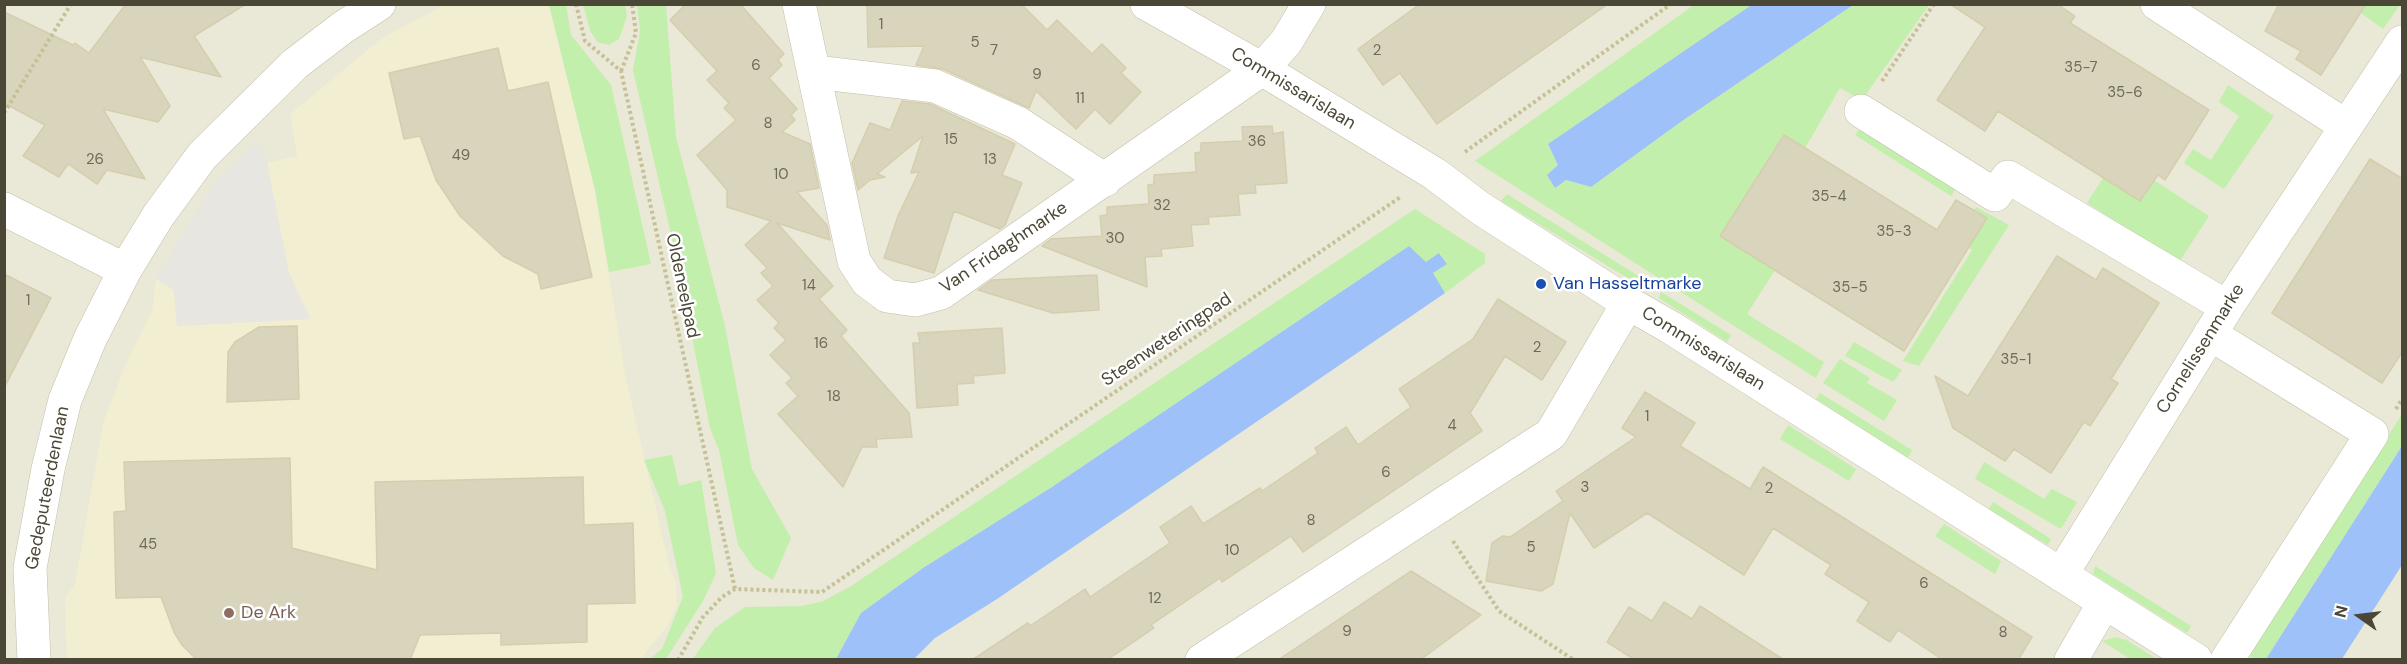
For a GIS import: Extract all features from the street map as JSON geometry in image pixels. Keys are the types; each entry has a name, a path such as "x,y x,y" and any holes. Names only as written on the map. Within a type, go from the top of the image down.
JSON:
{"street":[{"name":"Gedeputeerdenlaan","path":"34,660 30,568 48,469 65,400 90,339 125,270 158,216 202,156 295,64 342,27 379,4"},
{"name":"Van Fridaghmarke","path":"799,4 854,261 867,281 887,296 915,300 941,293 1262,69 1286,42 1310,4"},
{"name":"Commissarislaan","path":"1147,4 1262,69 1435,174 1480,208 1628,303 1670,327 2196,660"},
{"path":"2157,4 2346,126"},
{"name":"Cornelissenmarke","path":"2061,575 2218,320 2403,42"},
{"path":"815,72 935,86 1018,123 1105,180"},
{"path":"1861,111 1995,195 2008,177 2218,320 2372,434 2228,660"},
{"path":"4,209 125,270"},
{"path":"1202,660 1551,434 1628,303"},
{"path":"2071,660 2104,603"}],"path":[{"path":"4,113 72,4"},
{"path":"576,4 585,41 621,71 636,33 632,4"},
{"name":"Steenweteringpad","path":"735,589 822,592 1435,174 1671,4"},
{"path":"1861,111 1934,4"},
{"name":"Oldeneelpad","path":"621,71 735,589"},
{"path":"1432,510 1499,611 1574,660"},
{"path":"678,660 703,618 722,597 735,589"}],"shaded area":[{"path":"5,5 2402,5 2402,659 5,659"},
{"path":"444,5 549,5 595,190 625,374 669,565 676,582 677,606 669,624 640,660 67,659 65,598 75,584 103,423 126,363 152,311 156,279 174,290 177,326 310,319 289,273 267,163 297,156 290,114 382,38"},
{"path":"258,141 267,163 289,273 310,319 177,326 174,290 156,279 213,185"}],"green space":[{"path":"549,5 566,5 571,35 611,85 651,264 609,272 595,190"},
{"path":"583,5 625,5 627,16 619,39 609,45 597,42 590,30"},
{"path":"637,5 666,5 676,137 725,326 752,469 791,538 773,580 754,568 738,545 719,450 710,428 676,256 633,70 640,31"},
{"path":"1694,5 1753,5 1548,144 1558,165 1555,187 1566,180 1591,187 1682,121 1853,5 1929,5 1862,100 1840,88 1805,148 1783,135 1720,236 1775,270 1747,314 1824,362 1816,378 1475,161"},
{"path":"2366,5 2400,5 2383,29 2361,13"},
{"path":"2228,85 2274,116 2224,189 2184,163 2193,149 2211,160 2239,116 2219,102"},
{"path":"1864,123 1959,184 1951,196 1855,135"},
{"path":"2103,178 2140,201 2154,180 2209,216 2179,262 2087,203"},
{"path":"1507,194 1648,282 1644,288 1501,201"},
{"path":"1976,207 2009,225 1919,366 1903,361 1972,250 1957,239"},
{"path":"1415,209 1485,254 1485,263 1445,293 1433,273 1447,264 1440,253 1426,262 1409,246 1052,487 923,568 861,613 836,659 692,660 715,628 745,607 802,606 823,601 851,586"},
{"path":"1661,292 1731,335 1727,342 1659,298"},
{"path":"1854,342 1902,370 1893,382 1845,356"},
{"path":"1840,359 1870,378 1867,383 1897,400 1884,421 1823,383"},
{"path":"1820,393 1912,450 1908,458 1816,399"},
{"path":"2402,414 2402,446 2266,659 2255,659 2249,656"},
{"path":"1788,425 1856,469 1849,481 1780,439"},
{"path":"672,455 679,486 701,480 716,573 703,601 666,659 650,659 662,649 683,597 665,511 644,460"},
{"path":"1984,462 2044,499 2052,489 2077,502 2061,529 1975,479"},
{"path":"1993,502 2051,539 2048,545 1989,509"},
{"path":"1944,524 2001,561 1995,574 1935,536"},
{"path":"2095,566 2191,626 2187,633 2093,574"},
{"path":"2115,637 2126,640 2157,659 2130,659 2102,641"}],"water":[{"path":"1753,4 1853,5 1682,121 1591,187 1566,180 1555,188 1547,175 1558,165 1548,144"},
{"path":"1409,246 1426,262 1439,253 1447,264 1433,273 1445,293 997,599 935,638 914,659 836,659 861,613 923,568 1052,487"},
{"path":"2402,446 2402,565 2342,659 2266,659"}],"building":[{"path":"126,4 246,4 194,36 221,77 140,57 170,106 158,122 103,109 145,179 107,170 97,184 68,164 59,177 23,156 45,125 4,103 4,12 73,45 75,43 89,53"},
{"path":"686,4 740,4 784,54 778,60 782,65 769,78 797,109 791,115 795,120 782,132 810,144 819,188 797,192 827,225 830,240 777,223 833,286 819,299 847,330 841,336 909,413 912,437 876,439 877,447 862,447 843,487 778,414 798,396 786,383 792,378 770,355 786,340 774,328 779,323 757,300 773,286 761,273 767,268 745,245 771,221 727,207 727,190 697,155 736,120 724,108 729,103 707,80 717,71 670,20"},
{"path":"867,4 1021,4 1047,30 1057,20 1092,54 1102,44 1126,68 1121,73 1141,92 1110,124 1095,109 1076,129 1036,91 1029,108 943,69 916,65 924,46 868,47"},
{"path":"1420,4 1608,4 1437,124 1400,73 1383,85 1358,49"},
{"path":"1950,4 2057,4 2075,16 2070,23 2209,110 2165,180 2158,175 2140,201 1998,111 1985,131 1937,100 1985,27"},
{"path":"2279,4 2366,4 2321,75 2296,59 2301,51 2265,31"},
{"path":"498,48 508,91 548,82 592,277 541,289 538,274 503,256 460,216 436,180 420,136 404,139 389,73"},
{"path":"902,101 930,104 1015,144 1002,175 1022,183 1005,225 1000,229 954,211 934,273 884,258 898,216 919,172 911,173 923,136 877,174 885,177 870,180 858,190 852,163 870,123 890,130"},
{"path":"1272,126 1273,134 1283,132 1287,183 1255,185 1256,193 1238,194 1240,215 1208,217 1209,224 1191,225 1193,246 1161,249 1162,256 1145,257 1147,287 1042,246 1051,239 1102,236 1100,216 1107,215 1107,207 1149,204 1148,185 1154,184 1154,175 1196,172 1195,153 1201,152 1201,143 1243,141 1242,127"},
{"path":"1784,135 1937,230 1956,200 1987,218 1904,351 1720,236"},
{"path":"2370,159 2403,179 2403,351 2382,383 2272,313"},
{"path":"2057,256 2096,280 2103,268 2159,303 2111,379 2118,383 2090,426 2084,422 2051,473 2014,449 2005,461 1953,428 1935,376 1968,396"},
{"path":"4,274 51,298 4,388"},
{"path":"1097,275 1099,310 1053,313 978,290 992,280"},
{"path":"1498,299 1566,342 1542,380 1505,356 1470,413 1482,431 1303,552 1291,536 1222,582 1220,578 1151,625 1154,628 1107,660 972,660 1028,623 1030,626 1085,589 1090,597 1170,543 1160,527 1191,506 1203,524 1260,488 1262,491 1318,453 1315,448 1346,427 1358,445 1411,407 1399,389 1473,339"},
{"path":"297,326 299,399 227,402 228,352 235,342 259,327"},
{"path":"1002,328 1005,373 973,376 974,383 957,384 958,405 917,408 913,343 920,343 918,333"},
{"path":"1645,392 1695,423 1680,446 1750,489 1763,467 2032,637 2018,660 1943,660 1898,630 1890,642 1857,621 1869,602 1825,574 1831,565 1773,528 1744,575 1647,513 1594,548 1570,513 1553,584 1541,591 1486,581 1492,543 1503,536 1510,537 1563,501 1556,491 1636,437 1622,428"},
{"path":"290,458 292,548 377,570 375,482 583,477 584,525 633,523 635,603 587,604 587,642 501,645 501,633 420,635 410,660 197,660 182,645 174,632 161,597 116,598 114,512 126,511 124,462"},
{"path":"1411,571 1481,615 1420,660 1278,660"},
{"path":"1664,602 1692,619 1700,606 1784,660 1635,660 1607,642 1629,607 1652,621"}],"place":[{"name":"Van Hasseltmarke","path":"1541,284"},
{"name":"De Ark","path":"229,613"}]}
